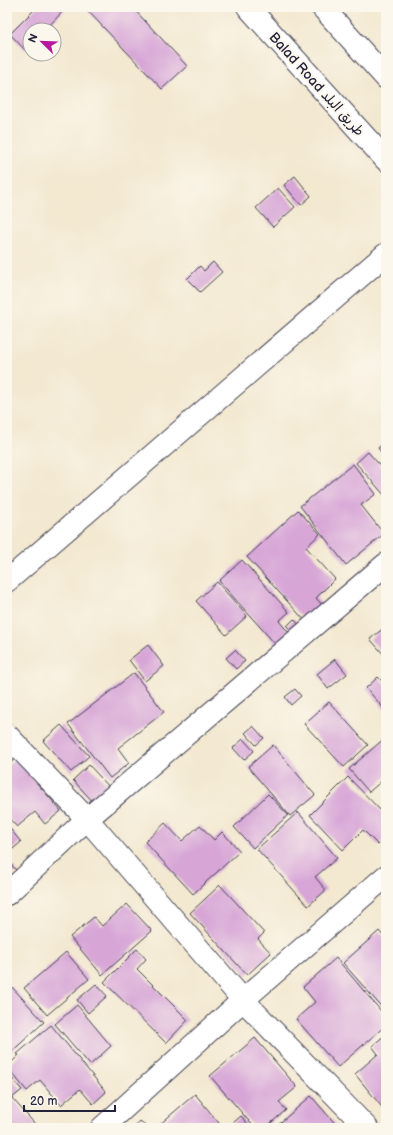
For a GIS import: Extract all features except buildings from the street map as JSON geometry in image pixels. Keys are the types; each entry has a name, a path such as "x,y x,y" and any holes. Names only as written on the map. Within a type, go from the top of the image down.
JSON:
{"main road":[{"name":"Balad Road طريق البلد","path":"248,7 386,160"},
{"path":"322,7 386,78"},
{"path":"7,581 386,254"},
{"path":"7,894 87,819 386,564"},
{"path":"7,735 87,819 243,1000 367,1128"},
{"path":"102,1128 243,1000 386,876"}]}
